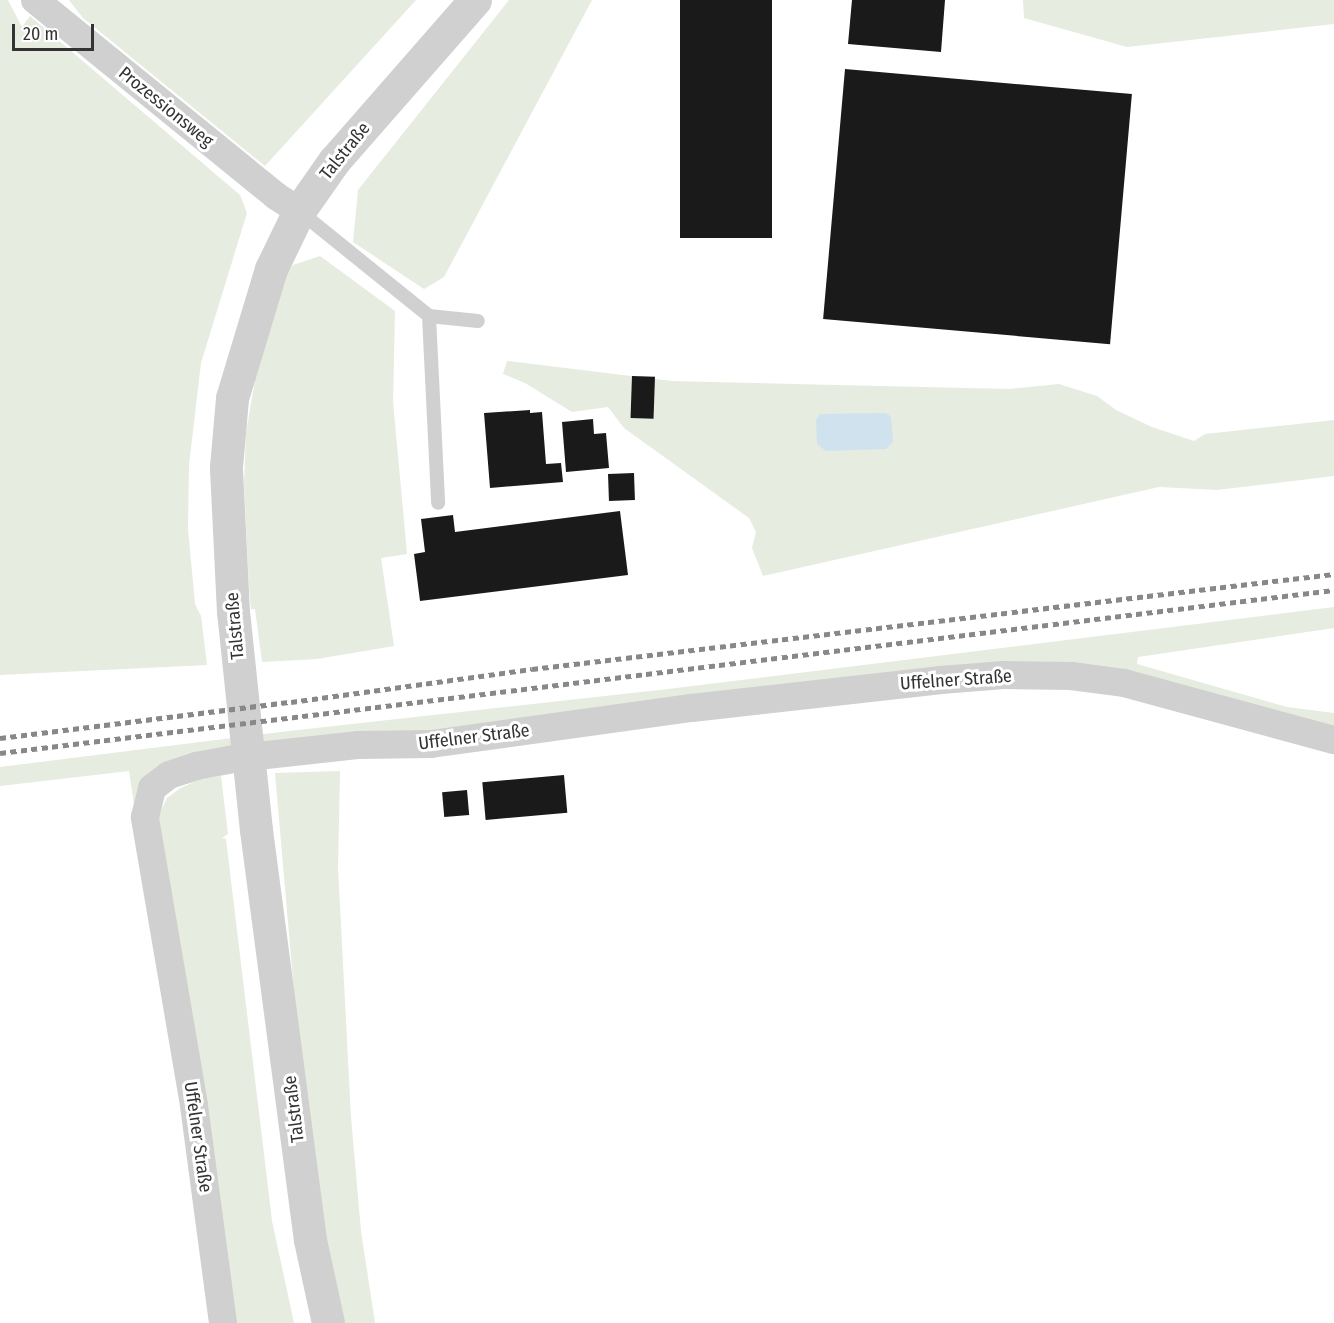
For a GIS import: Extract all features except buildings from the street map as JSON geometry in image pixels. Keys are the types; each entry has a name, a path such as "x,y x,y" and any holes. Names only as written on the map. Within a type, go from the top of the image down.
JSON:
{"street":[{"name":"Prozessionsweg","path":"35,0 262,184 299,211"},
{"name":"Talstraße","path":"328,1323 310,1240 256,830 233,612 226,467 232,398 271,269 299,211 334,161 475,0"},
{"name":"Uffelner Straße","path":"223,1323 194,1105 145,817 152,788 169,775 196,766 239,758 359,745 431,744 692,708 1004,675 1071,676 1124,684 1334,740"}],"lane":[{"path":"299,211 429,316 478,321"},
{"path":"429,316 438,503"}],"shaded area":[{"path":"0,0 8,0 22,27 30,16 240,195 247,213 201,363 189,465 188,529 195,604 201,616 207,665 0,675"},
{"path":"69,0 416,0 265,166 83,18"},
{"path":"509,0 592,0 444,277 424,289 353,242 358,190"},
{"path":"1023,0 1334,0 1334,24 1127,47 1024,18"},
{"path":"320,256 395,311 393,401 407,554 381,558 394,646 317,659 262,662 255,609 251,609 249,588 244,483 246,433 256,374 286,275 293,265"},
{"path":"507,361 672,381 1009,389 1059,384 1097,396 1116,410 1152,427 1194,441 1205,434 1334,420 1334,476 1217,490 1159,487 763,576 752,548 756,532 749,518 624,428 608,407 572,412 525,383 503,374"},
{"path":"1334,607 1334,628 1138,657 1137,664 1287,707 1334,713 1334,732 1093,673 539,718 187,760 135,811 129,771 0,786 0,767 289,731 668,689"},
{"path":"340,771 338,868 351,1117 361,1231 375,1323 343,1323 325,1239 296,1015 275,773"},
{"path":"221,776 228,834 222,838 226,839 272,1221 294,1323 231,1323 154,825 167,798 179,789 200,779"}],"water":[{"path":"886,413 891,417 893,442 886,449 826,451 817,444 816,420 820,414"}],"railway":[{"path":"0,738 532,669 1334,574"},
{"path":"0,753 1334,590"}]}
